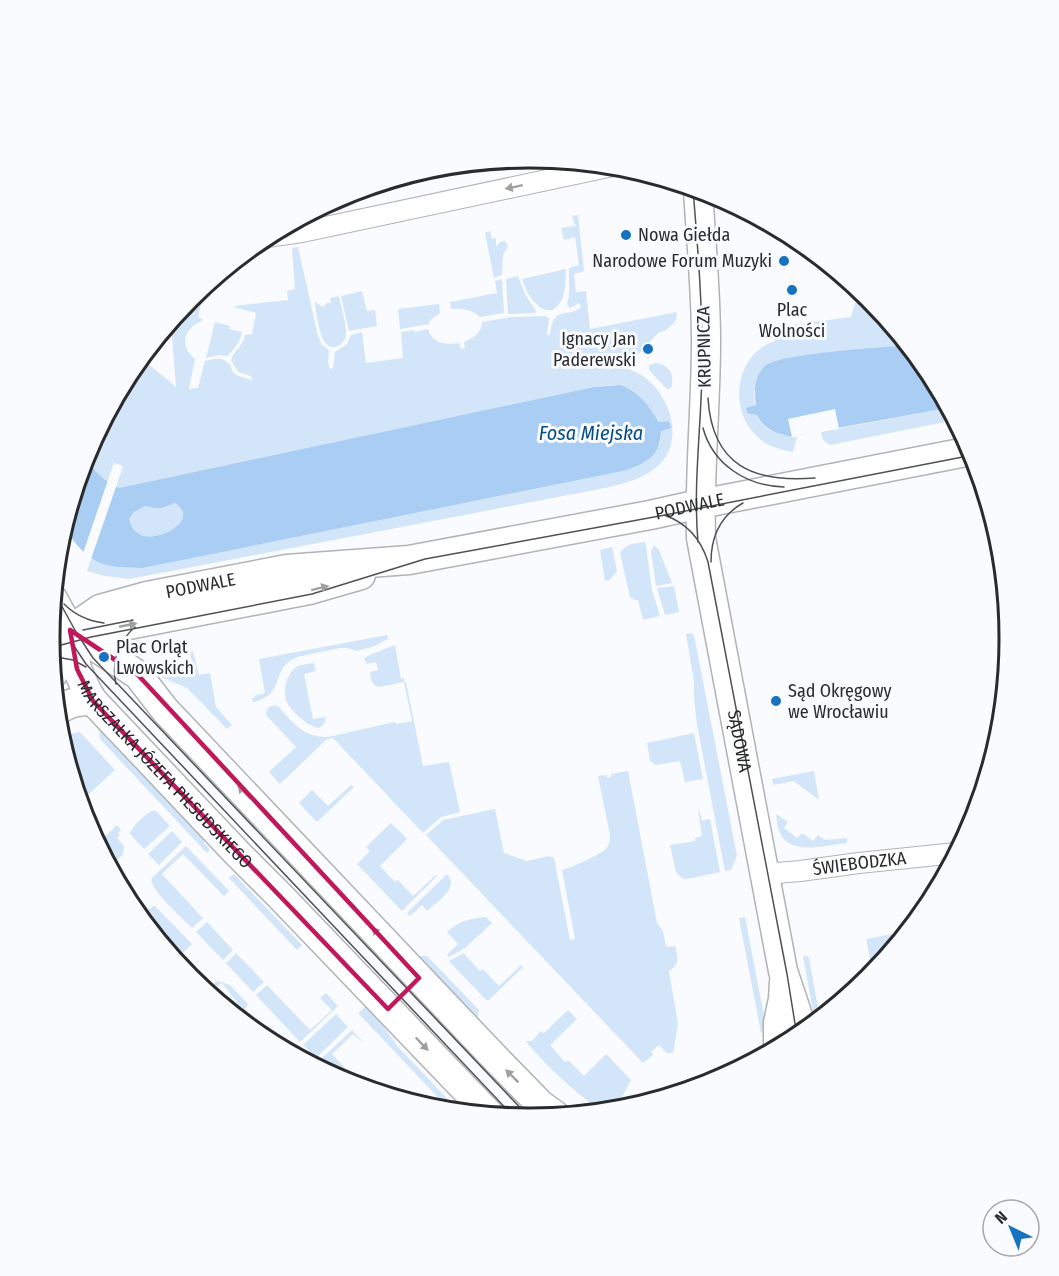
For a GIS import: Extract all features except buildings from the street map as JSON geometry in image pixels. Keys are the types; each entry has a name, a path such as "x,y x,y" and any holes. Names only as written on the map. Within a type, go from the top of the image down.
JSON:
{"street":[{"path":"291,234 583,172"},
{"name":"KRUPNICZA","path":"699,200 706,340 700,504"},
{"name":"PODWALE","path":"60,633 100,609 147,596 287,569 409,560 961,453"},
{"name":"SĄDOWA","path":"700,504 701,538 764,874 784,976 800,1021"},
{"name":"MARSZAŁKA JÓZEFA PIŁSUDSKIEGO","path":"60,633 93,701 479,1104"},
{"name":"MARSZAŁKA JÓZEFA PIŁSUDSKIEGO","path":"60,633 138,675 179,724 502,1066 544,1107"},
{"path":"65,706 80,701 93,701"},
{"name":"ŚWIEBODZKA","path":"764,874 800,872 947,854"},
{"name":"SĄDOWA","path":"778,1036 784,976"},
{"path":"388,1009 419,978"}],"highlighted area":[{"path":"70,630 138,675 419,978 388,1009 93,701 77,669"}],"shaded area":[{"path":"578,215 584,271 574,274 576,292 586,291 590,329 677,312 673,324 658,333 626,368 645,377 658,390 669,411 672,422 671,445 659,465 629,482 595,490 129,579 87,571 91,559 116,566 143,568 628,470 646,461 660,444 661,431 670,421 660,422 637,394 618,385 594,387 119,488 116,487 123,466 114,463 107,482 93,467 108,430 148,364 176,387 172,334 201,303 198,317 202,321 191,328 185,338 187,349 195,359 189,389 198,388 205,361 214,359 223,360 236,374 253,380 251,376 238,372 231,360 245,335 252,334 256,313 234,307 288,300 287,291 295,289 292,248 298,247 318,336 322,345 329,350 330,369 333,368 335,352 347,344 351,335 362,332 366,363 403,358 401,332 414,330 415,332 428,329 436,341 449,344 459,343 461,349 465,348 464,342 479,332 482,322 511,317 545,316 549,318 547,335 550,335 557,316 581,307 579,303 570,308 567,304 569,268 579,265 575,237 564,240 561,228 576,225 572,216"},
{"path":"490,231 492,239 496,238 497,246 500,242 505,241 508,246 503,255 502,275 494,278 485,233"},
{"path":"566,269 564,292 558,306 553,310 547,310 537,305 526,290 522,279"},
{"path":"518,276 535,313 508,314 506,279"},
{"path":"502,279 504,313 480,317 474,312 451,309 450,302 497,293 495,281"},
{"path":"362,291 367,311 375,310 377,326 349,331 341,296"},
{"path":"339,296 346,335 340,345 333,347 328,345 321,333 315,302 323,307 331,303 330,298"},
{"path":"855,303 861,306 897,346 830,353 754,391 756,411 760,422 777,433 797,437 793,452 776,448 761,440 745,421 739,394 745,367 752,356 762,347 775,341 776,327 851,317"},
{"path":"439,304 440,313 431,319 429,324 400,329 398,309"},
{"path":"215,322 242,332 241,336 237,345 227,356 206,358"},
{"path":"656,363 665,366 670,371 671,388 665,387 649,370 649,365"},
{"path":"940,410 946,422 830,445 823,440 821,432"},
{"path":"175,503 182,510 183,517 172,530 152,536 142,536 134,531 129,519 134,512 145,506 154,508"},
{"path":"645,542 652,590 660,616 643,620 638,600 630,597 620,553 627,546"},
{"path":"654,545 659,550 672,583 656,586 651,551"},
{"path":"612,547 617,571 610,580 605,581 600,550"},
{"path":"674,586 679,612 665,615 657,588"},
{"path":"686,634 694,635 737,856 731,870 725,871 697,725 694,682"},
{"path":"387,635 388,639 372,647 356,651 340,648 297,657 283,668 271,693 253,702 254,696 265,693 259,659"},
{"path":"395,645 401,679 404,678 404,682 376,686 370,672 378,670 376,662 367,664 364,658"},
{"path":"193,651 199,675 210,673 216,707 232,725 227,729 187,688 161,677 194,672 190,652"},
{"path":"314,663 316,671 304,674 313,719 325,717 324,724 318,728 295,713 285,695 286,682 292,671 299,666"},
{"path":"404,682 406,682 423,766 449,762 460,812 441,817 423,833 333,738 326,740 280,784 269,772 296,747 266,715 270,707 274,705 279,707 305,732 328,737 395,722 396,724 412,721"},
{"path":"101,728 203,836 204,843 209,848 207,853 100,739 99,730"},
{"path":"80,732 115,770 87,795 76,760 70,734"},
{"path":"694,733 703,779 685,782 680,761 656,765 650,761 647,743"},
{"path":"628,771 657,923 663,931 666,947 675,946 677,957 677,963 669,971 678,1024 673,1053 667,1053 659,1045 651,1052 653,1055 643,1063 426,835 443,820 495,809 504,853 527,861 549,856 554,858 570,940 575,939 562,870 606,849 610,835 598,776 607,775 607,778 611,777 611,774"},
{"path":"814,771 819,800 794,781 773,785 772,779"},
{"path":"351,785 354,787 317,822 299,803 312,790 328,806"},
{"path":"155,810 170,826 144,849 130,834 140,820"},
{"path":"698,810 702,821 710,819 720,872 687,879 682,878 676,872 670,845 695,841 695,838 702,836"},
{"path":"776,814 788,822 784,828 797,838 802,833 813,841 818,835 825,840 847,838 847,843 820,847 792,845 780,833"},
{"path":"391,823 407,839 380,866 413,896 437,876 402,911 357,864 370,851 366,847"},
{"path":"117,825 121,830 117,838 124,846 123,855 116,861 108,846 104,837"},
{"path":"172,831 182,842 159,865 148,854"},
{"path":"186,846 229,891 224,896 183,854 162,874 203,918 192,928 163,898 151,880"},
{"path":"234,874 302,945 297,950 229,878"},
{"path":"447,874 451,884 446,894 427,911 422,905 410,916 407,913"},
{"path":"155,906 192,944 182,954 147,911"},
{"path":"486,917 492,923 465,948 449,957 447,955 458,944 447,932 465,921"},
{"path":"745,917 764,1016 765,1033 761,1033 739,918"},
{"path":"207,922 233,950 223,960 196,932"},
{"path":"893,934 870,960 866,939"},
{"path":"236,953 264,982 253,992 226,963"},
{"path":"464,953 480,971 483,969 499,986 521,965 523,967 489,1000 486,1000 449,961"},
{"path":"419,956 427,956 479,1010 478,1017 470,1016 416,959"},
{"path":"803,956 809,958 818,1008 813,1011"},
{"path":"218,981 230,985 248,1004 245,1009 249,1014 241,1007 222,983 216,987 213,984"},
{"path":"267,985 310,1030 332,1010 320,998 326,993 338,1006 300,1042 256,995"},
{"path":"366,1006 375,1014 398,1047 448,1100 439,1098 358,1013"},
{"path":"568,1010 577,1019 550,1045 565,1062 568,1060 584,1076 606,1054 631,1080 621,1098 591,1103 576,1091 551,1069 526,1041 532,1041 541,1031 544,1033"},
{"path":"336,1014 348,1027 317,1057 303,1045"},
{"path":"352,1030 365,1044 353,1034 332,1054 348,1071 321,1059"}],"water":[{"path":"897,346 920,377 940,410 797,437 773,431 764,425 757,415 747,413 746,408 756,405 757,379 765,366 774,361 810,354"},
{"name":"Fosa Miejska","path":"620,385 626,387 643,400 659,422 669,421 671,428 661,431 658,446 652,456 628,470 143,568 115,566 96,561 81,549 71,537 93,467 99,475 119,488 594,387","holes":["175,503 182,510 183,517 172,530 152,536 143,536 136,532 129,519 134,512 145,506 161,508"]}],"pier":[{"path":"835,409 839,429 792,437 788,419"},
{"path":"108,480 117,484 90,562 82,556"}],"tram line":[{"path":"694,198 702,349 697,479 698,542"},
{"path":"708,398 711,421 718,440 728,455 740,465 755,473 773,477 815,478"},
{"path":"703,428 715,453 733,471 757,483 784,487"},
{"path":"60,645 91,637 312,594 425,559 963,457"},
{"path":"711,562 711,553 718,528 728,514 743,503"},
{"path":"664,515 680,522 692,533 708,562 795,1024"},
{"path":"64,604 82,617 104,623"},
{"path":"61,605 93,658 520,1107"},
{"path":"83,630 133,620"},
{"path":"116,684 114,668 117,653 124,639 135,627"},
{"path":"74,646 86,664 504,1106"},
{"path":"61,658 73,660 86,667"}],"place":[{"name":"Nowa Giełda","path":"626,235"},
{"name":"Narodowe Forum Muzyki","path":"784,261"},
{"name":"Plac Wolności","path":"792,290"},
{"name":"Ignacy Jan Paderewski","path":"648,349"},
{"name":"Plac Orląt Lwowskich","path":"104,657"},
{"name":"Sąd Okręgowy we Wrocławiu","path":"776,701"}]}
